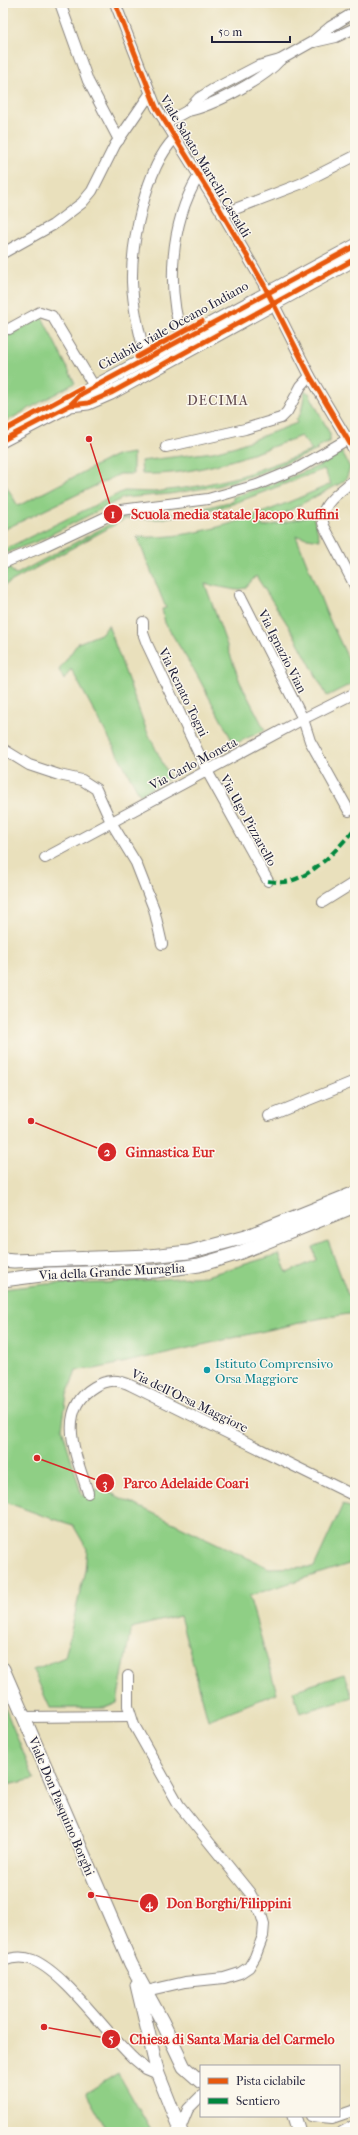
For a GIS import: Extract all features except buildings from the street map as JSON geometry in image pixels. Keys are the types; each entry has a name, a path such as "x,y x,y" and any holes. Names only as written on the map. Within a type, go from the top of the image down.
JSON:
{"street":[{"path":"60,3 88,81 119,140"},
{"name":"Viale Sabato Martelli Castaldi","path":"117,4 150,94 165,123 222,214 271,298 310,376 351,437 355,452"},
{"path":"165,123 187,111 204,108 266,74 280,60 312,42 334,24 355,12"},
{"path":"312,42 336,37 355,28"},
{"path":"3,253 53,226 79,206 92,191 119,140 150,94"},
{"path":"146,360 134,297 134,255 152,174 160,157 174,139"},
{"path":"222,214 300,184 355,156"},
{"path":"183,340 175,300 175,254 182,216 198,177"},
{"path":"70,405 88,403 111,393 355,246"},
{"path":"3,440 70,405 81,394 95,388 183,340 355,259"},
{"path":"3,329 12,328 40,312 52,316 95,388"},
{"path":"166,446 251,427 281,418 287,412 301,386 310,376"},
{"path":"3,562 42,547 121,510 208,499 262,484 298,468 351,437"},
{"path":"355,479 326,505 322,518 324,526 355,586"},
{"name":"Via Ignazio Vian","path":"240,595 303,719 310,741 349,811"},
{"name":"Via Renato Togni","path":"143,622 144,633 148,644 207,771"},
{"name":"Via Carlo Moneta","path":"44,858 303,719 355,693"},
{"path":"3,749 15,758 34,767 82,780 98,792 111,822 136,863 154,909 162,944"},
{"name":"Via Ugo Pizzarello","path":"207,771 268,881"},
{"path":"323,902 355,882"},
{"path":"269,1116 355,1081"},
{"name":"Via della Grande Muraglia","path":"3,1260 14,1262 150,1256 189,1252 245,1237 355,1193"},
{"name":"Via della Grande Muraglia","path":"3,1280 49,1274 156,1271 199,1265 236,1254 355,1206"},
{"name":"Via dell'Orsa Maggiore","path":"88,1493 72,1445 73,1417 79,1402 87,1392 100,1384 115,1381 132,1386 355,1496"},
{"name":"Viale Don Pasquino Borghi","path":"3,1669 131,1964 165,2027 184,2067 200,2081"},
{"path":"128,1676 127,1694 130,1716 175,1798 250,1893 261,1914 264,1924 263,1936 256,1957 249,1967 240,1973 224,1978 185,1982 146,1991"},
{"path":"23,1717 130,1716"},
{"path":"3,1961 23,1957 47,1968 134,2059 146,2069 158,2074"},
{"name":"Viale Don Pasquino Borghi","path":"131,1964 149,2031 158,2074 180,2131"},
{"path":"149,2031 165,2027"},
{"path":"180,2131 188,2109 200,2097"},
{"path":"340,2116 355,2110"},
{"path":"294,2117 299,2132"},
{"path":"342,2132 355,2125"}],"green space":[{"path":"42,317 75,383 3,423 3,339"},
{"path":"305,391 309,393 330,434 330,441 316,448 318,450 260,473 218,486 169,494 123,498 38,541 3,554 3,550 124,491 154,492 199,486 241,476 312,450 301,436 243,457 203,468 163,474 142,474 141,461 213,452 236,446 297,423 296,420 301,413"},
{"path":"342,452 350,468 346,479 343,482 277,517 261,523 263,527 313,516 320,540 296,536 326,612 355,673 355,682 327,696 293,633 256,576 245,588 236,590 205,584 240,682 265,730 234,744 197,675 165,623 162,609 166,608 137,537 162,537 187,534 236,522 331,484 324,469 227,506 160,519 125,519 3,586 3,567 7,565 15,575 121,518 184,513 233,501 233,497 281,481 321,465"},
{"path":"133,453 133,474 120,474 3,530 3,480 18,506 114,456"},
{"path":"108,625 146,729 170,778 140,795 71,669 64,680 59,670 78,643 103,633"},
{"path":"328,1241 348,1295 355,1294 355,1313 322,1318 95,1369 76,1370 67,1395 62,1428 82,1496 102,1489 269,1568 314,1567 343,1504 355,1510 355,1562 249,1596 277,1693 208,1720 180,1616 131,1628 117,1703 105,1708 50,1708 33,1670 65,1657 85,1570 87,1549 73,1525 3,1501 3,1289 47,1284 104,1283 206,1276 279,1254 287,1273 316,1260 313,1247"},
{"path":"344,1674 352,1697 300,1713 293,1691"},
{"path":"3,1703 34,1779 3,1786"},
{"path":"118,2073 152,2132 108,2132 86,2093"}],"marked path":[{"path":"268,881 287,882 308,873 334,852 355,828"}],"cycle path":[{"path":"115,3 156,107 219,208 263,283 310,376 355,452"},
{"path":"3,440 70,405 81,394 355,246"},
{"path":"70,405 88,403 111,393 355,259"},
{"name":"Ciclabile viale Oceano Indiano","path":"137,357 202,321"},
{"path":"3,431 81,388"}],"place":[{"name":"Scuola media statale Jacopo Ruffini","path":"89,439"},
{"name":"Ginnastica Eur","path":"31,1121"},
{"name":"Istituto Comprensivo Orsa Maggiore","path":"207,1370"},
{"name":"Parco Adelaide Coari","path":"37,1458"},
{"name":"Don Borghi/Filippini","path":"91,1895"},
{"name":"Chiesa di Santa Maria del Carmelo","path":"44,2027"}],"district":[{"name":"DECIMA","path":"218,400"}]}
